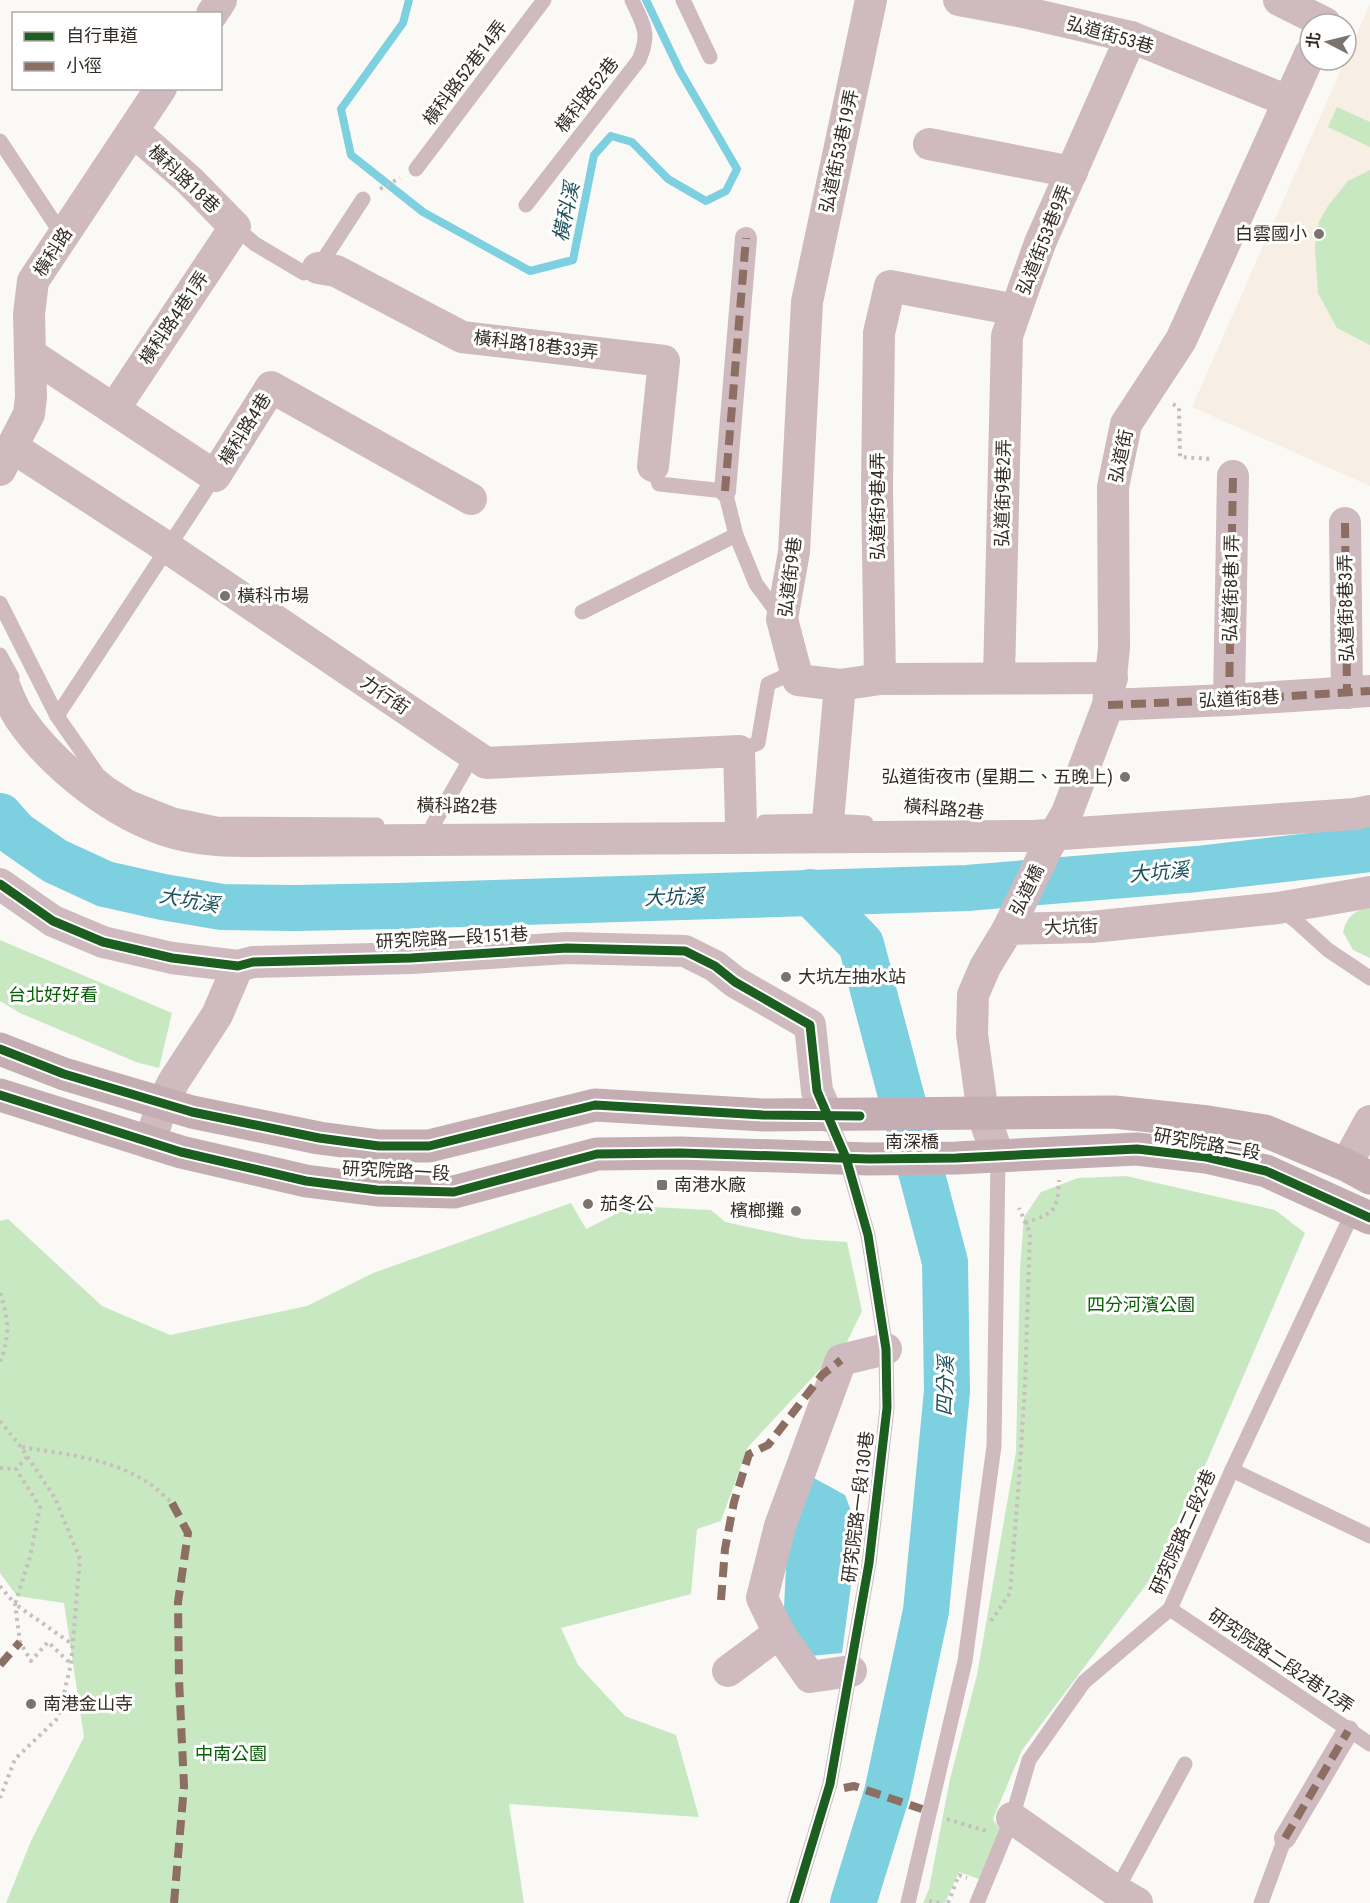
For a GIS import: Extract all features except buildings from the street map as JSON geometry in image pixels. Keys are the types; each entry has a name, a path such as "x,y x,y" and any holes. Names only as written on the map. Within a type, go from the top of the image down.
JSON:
{"main road":[{"name":"研究院路一段","path":"0,1049 64,1074 192,1112 308,1136 379,1146 429,1146 595,1104 763,1115 860,1116"},
{"name":"研究院路一段","path":"0,1095 181,1152 306,1180 377,1190 454,1192 597,1154 680,1153 858,1158"},
{"name":"研究院路二段","path":"947,1114 1114,1112 1208,1122 1265,1131 1358,1172"},
{"name":"南深橋","path":"860,1116 947,1114"},
{"name":"研究院路二段","path":"956,1158 1137,1149 1206,1157 1266,1171 1362,1214"},
{"name":"南深橋","path":"858,1158 956,1158"}],"street":[{"name":"弘道街53巷19弄","path":"807,302 871,0"},
{"name":"弘道街53巷","path":"959,0 1025,6 1131,37 1288,101"},
{"path":"1280,0 1316,12"},
{"name":"弘道街53巷9弄","path":"879,333 890,286 1016,310 1040,243 1131,37"},
{"name":"弘道街","path":"1042,840 1067,813 1110,692 1114,648 1113,488 1126,424 1181,340 1302,72"},
{"name":"橫科路","path":"6,459 29,414 31,397 28,314 33,281 160,90"},
{"name":"橫科路18巷","path":"133,131 190,181 235,227"},
{"name":"弘道街53巷9弄","path":"929,144 1072,172"},
{"name":"橫科路4巷1弄","path":"114,409 235,227"},
{"path":"725,491 746,238"},
{"name":"橫科路18巷33弄","path":"318,268 336,271 462,337 664,361 653,466"},
{"name":"弘道街9巷","path":"796,671 782,618 794,552 807,302"},
{"name":"弘道街9巷2弄","path":"999,677 1007,336 1016,310"},
{"name":"弘道街9巷4弄","path":"879,333 877,487 880,679"},
{"name":"橫科路4巷","path":"30,354 215,476 271,387 471,499"},
{"name":"力行街","path":"6,459 168,548 486,763 739,751"},
{"name":"弘道街8巷1弄","path":"1229,700 1233,476"},
{"name":"弘道街8巷3弄","path":"1345,523 1358,692"},
{"path":"796,671 798,680 840,685 880,679 999,677 1110,692"},
{"path":"0,675 18,716 56,761 75,778 127,813 155,827 176,834 205,839 229,841 1042,840 1370,811"},
{"path":"828,820 840,685"},
{"name":"弘道街8巷","path":"1110,692 1229,700 1358,692"},
{"path":"739,751 741,823"},
{"name":"弘道橋","path":"1008,929 1042,840"},
{"name":"研究院路一段151巷","path":"0,884 53,921 103,942 172,957 238,966 253,962 411,958 567,948 685,951 716,966 735,982 810,1025 817,1091 828,1116"},
{"name":"大坑街","path":"1008,929 1091,927 1278,908 1370,892"},
{"path":"998,1155 983,1114 972,1034 974,994 985,967 1008,929"},
{"path":"150,1143 162,1104 174,1081 217,1015 238,966"},
{"path":"1358,1172 1370,1121"},
{"path":"851,1671 810,1677 779,1633 762,1598 780,1526 842,1360 886,1349"},
{"path":"728,1671 779,1633"},
{"path":"1285,1838 1348,1731"},
{"path":"1008,1827 1121,1899"}],"lane":[{"name":"橫科路52巷14弄","path":"416,169 544,0"},
{"name":"橫科路52巷","path":"526,205 639,60 645,46 645,29 632,0"},
{"path":"683,0 710,57"},
{"path":"0,141 63,236"},
{"path":"235,227 255,244 304,273 318,268 363,199"},
{"path":"653,466 659,484 725,491 736,535 756,584 782,618"},
{"path":"57,716 215,476"},
{"path":"582,612 736,535"},
{"path":"0,603 57,716 98,775"},
{"path":"0,655 33,711"},
{"path":"739,751 758,743 768,684 796,671"},
{"path":"50,733 61,746 109,784 132,798 196,821 237,825 389,825"},
{"path":"433,825 473,755"},
{"name":"橫科路2巷","path":"413,825 459,827 828,820 921,825 1042,840"},
{"path":"1278,908 1328,950 1370,978"},
{"name":"研究院路一段130巷","path":"794,1903 830,1784 869,1563 887,1408 886,1349 858,1158 828,1116"},
{"path":"908,1903 965,1661 994,1446 998,1155"},
{"name":"研究院路二段2巷","path":"977,1903 1008,1827 1029,1760 1084,1682 1170,1609 1232,1470 1362,1214"},
{"path":"1232,1470 1370,1536"},
{"name":"研究院路二段2巷12弄","path":"1170,1609 1370,1744"},
{"path":"1121,1899 1185,1764"},
{"path":"1261,1903 1285,1838"}],"path":[{"path":"363,199 416,169"},
{"path":"1148,392 1179,408 1180,457 1230,460 1233,476"},
{"path":"1025,1223 1053,1211 1058,1202 1057,1169"},
{"path":"0,1293 7,1310 7,1345 0,1362"},
{"path":"0,1421 21,1447 55,1498 81,1559 71,1664 58,1718 15,1759 0,1798"},
{"path":"21,1447 87,1458 124,1470 148,1482 172,1503"},
{"path":"16,1469 27,1456"},
{"path":"0,1468 16,1469"},
{"path":"16,1469 40,1507 30,1557 15,1605 20,1642 31,1661 48,1642 71,1664"},
{"path":"0,1586 15,1605 73,1644"},
{"path":"929,1813 1008,1827"}],"shaded area":[{"name":"白雲國小","path":"1370,4 1370,486 1192,407 1340,72 1358,72 1358,31"}],"green space":[{"path":"1337,107 1370,122 1370,147 1328,127"},
{"path":"1370,170 1370,345 1337,328 1318,293 1315,247 1319,222 1328,206 1348,181"},
{"path":"1370,907 1370,958 1353,950 1343,932 1352,915"},
{"name":"台北好好看","path":"0,940 172,1013 159,1068 136,1062 20,1013 0,1001"},
{"name":"四分河濱公園","path":"1126,1176 1275,1210 1305,1233 1164,1561 1022,1750 993,1819 1002,1833 984,1881 959,1872 945,1903 923,1903 929,1889 950,1779 977,1675 1016,1452 1020,1269 1024,1217 1041,1192 1078,1178"},
{"name":"中南公園","path":"571,1203 586,1229 632,1206 711,1210 725,1222 804,1239 847,1242 862,1311 844,1348 824,1365 748,1447 721,1521 697,1529 691,1594 561,1628 578,1665 625,1716 676,1735 699,1817 509,1804 524,1903 6,1903 31,1841 84,1737 64,1603 17,1596 0,1573 0,1221 8,1219 102,1306 170,1335 307,1306 373,1273"}],"water":[{"path":"812,1477 845,1495 853,1516 847,1546 856,1548 842,1653 810,1656 797,1638 784,1608 786,1567 799,1506"}],"waterway":[{"name":"橫科溪","path":"409,0 403,23 341,109 351,155 423,212 530,271 573,260 594,155 611,136 632,142 668,179 706,201 726,191 737,169 680,71 646,0"},
{"name":"大坑溪","path":"0,816 16,834 55,861 105,884 222,907 396,906 967,888 1197,869 1370,849"},
{"name":"四分溪","path":"810,892 861,944 945,1262 947,1391 926,1611 887,1793 853,1903"}],"marked path":[{"path":"725,491 746,238"},
{"path":"1229,700 1233,476"},
{"path":"1345,523 1347,693"},
{"path":"1108,705 1370,691"},
{"path":"721,1600 725,1549 734,1502 749,1454 768,1445 822,1375 841,1360"},
{"path":"172,1503 188,1533 178,1602 184,1786 174,1903"},
{"path":"0,1665 20,1642"},
{"path":"1285,1838 1348,1731"},
{"path":"844,1788 854,1786 922,1809"}],"cycle path":[{"path":"0,884 53,921 103,942 172,958 238,966 253,962 411,958 567,948 685,951 715,966 735,982 810,1025 817,1091 846,1158 868,1235 886,1349 887,1408 869,1563 830,1784 794,1903"},
{"path":"0,1049 64,1074 192,1112 319,1138 379,1146 429,1146 595,1105 763,1115 860,1116"},
{"path":"0,1095 181,1152 306,1181 377,1190 454,1192 597,1154 680,1153 869,1159 956,1158 1137,1149 1206,1157 1266,1171 1370,1218"}],"place":[{"name":"白雲國小","path":"1319,234"},
{"name":"橫科市場","path":"225,596"},
{"name":"弘道街夜市 (星期二、五晚上)","path":"1125,777"},
{"name":"大坑左抽水站","path":"786,977"},
{"name":"南港水廠","path":"662,1185"},
{"name":"茄冬公","path":"588,1204"},
{"name":"檳榔攤","path":"796,1211"},
{"name":"南港金山寺","path":"31,1704"}]}
